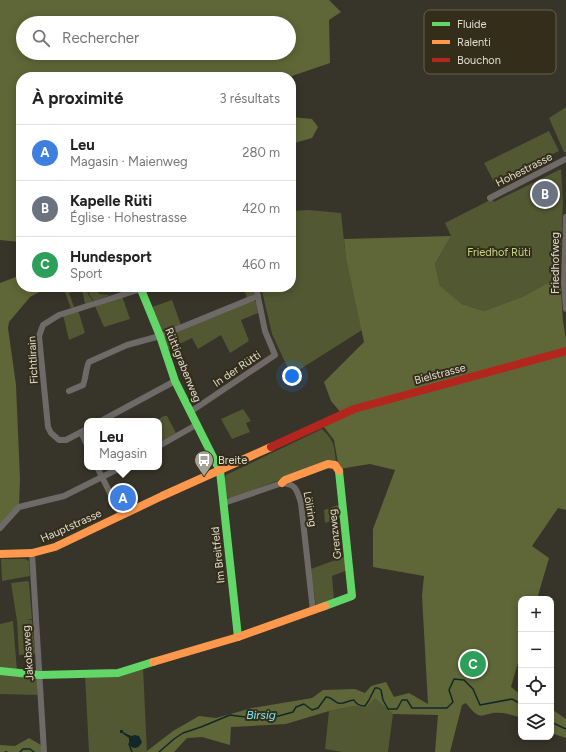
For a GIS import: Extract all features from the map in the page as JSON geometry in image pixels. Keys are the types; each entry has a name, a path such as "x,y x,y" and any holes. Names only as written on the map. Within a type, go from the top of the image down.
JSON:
{"street":[{"name":"Hohestrasse","path":"490,198 566,160"},
{"name":"Friedhofweg","path":"566,217 564,283 566,309"},
{"name":"Fichtlirain","path":"84,430 66,440 59,440 50,433 48,427 39,336 43,325 59,315 131,292"},
{"name":"Rüttigrabenweg","path":"144,292 175,381 220,471"},
{"path":"69,391 83,385 86,375 86,366 89,362 131,344 160,336 258,296 257,292"},
{"name":"In der Rütti","path":"190,412 275,356 265,331 258,296"},
{"name":"Bielstrasse","path":"321,423 354,409 566,351"},
{"path":"107,418 175,381"},
{"name":"Hauptstrasse","path":"0,554 32,553 55,547 321,423"},
{"path":"162,444 196,424"},
{"path":"81,432 84,438"},
{"name":"Grenzweg","path":"282,483 285,480 328,464 335,465 339,469 352,596 313,610"},
{"path":"98,470 121,515"},
{"path":"0,528 19,507 64,496 117,470"},
{"name":"Im Breitfeld","path":"220,471 238,637"},
{"path":"224,503 282,483"},
{"name":"Löliring","path":"282,483 289,483 294,486 297,490 301,503 313,610"},
{"name":"Jakobsweg","path":"32,553 44,751"},
{"path":"0,670 39,675 118,673 238,637 313,610"}],"green space":[{"path":"0,0 329,0 341,12 329,20 330,63 296,75 296,72 16,72 16,242 0,240"},
{"path":"566,107 566,152 564,152 549,118"},
{"path":"296,117 312,119 318,127 312,138 296,143"},
{"path":"549,131 559,151 494,182 484,163"},
{"name":"Friedhof Rüti","path":"561,169 563,201 560,276 524,296 484,311 462,304 440,287 435,264 451,236 445,223 492,199 494,202"},
{"path":"309,210 341,213 346,259 362,330 291,375 272,334 262,292 296,292 296,211"},
{"path":"451,236 435,264 440,286 462,304 484,311 524,296 560,276 563,321 566,339 566,510 558,508 532,546 549,558 538,596 518,596 518,662 511,687 518,693 518,717 503,713 494,713 482,716 476,714 466,703 462,705 450,752 435,752 438,715 393,714 375,698 366,708 354,706 329,711 286,724 231,727 230,745 202,737 187,738 174,752 147,752 173,731 199,716 216,718 252,708 312,698 323,690 355,689 365,693 371,686 386,682 394,697 409,693 428,704 422,596 424,576 373,567 373,529 395,470 370,464 339,469 334,440 321,423 342,414 331,401 324,382 364,342 346,259 344,239"},
{"path":"16,277 16,292 40,292 30,297 9,322 8,328 16,385 20,479 19,507 0,528 0,283"},
{"path":"65,292 72,292 69,293 74,307 71,308"},
{"path":"83,292 87,292 93,301 85,304"},
{"path":"88,292 98,292 99,294 110,295 94,301"},
{"path":"245,292 254,292 254,294 247,298"},
{"path":"122,296 130,319 104,327 94,304"},
{"path":"172,300 181,325 164,332 160,330 152,307"},
{"path":"251,301 255,301 257,303 258,313 241,320 249,341 230,353 221,335 198,349 192,338 167,350 164,338 167,335"},
{"path":"78,310 85,333 69,340 63,315"},
{"path":"243,409 251,421 246,423 250,432 232,439 221,419"},
{"path":"167,416 176,433 162,441 162,418 160,418"},
{"path":"322,429 333,443 336,461 329,461 230,499 226,497 224,479 226,475"},
{"path":"341,504 342,517 325,523 324,510"},
{"path":"346,556 348,570 332,576 334,600 316,607 311,569"},
{"path":"1,559 25,559 29,561 30,576 2,581"},
{"path":"29,582 32,619 26,620 32,620 35,654 19,655 17,621 11,583"},
{"path":"13,621 17,671 0,669 0,624"},
{"path":"143,667 147,752 89,752 85,676"},
{"path":"0,674 37,678 38,695 0,694"},
{"path":"375,697 393,714 388,752 342,752 325,749 329,711 354,706 366,708"},
{"path":"554,711 566,719 566,738 554,734"},
{"path":"29,738 41,745 44,752 0,752 0,745 15,746"}],"water":[{"path":"120,730 123,730 123,732 131,736 139,736 142,742 141,744 136,748 132,747 129,744 129,738 120,733"}],"waterway":[{"name":"Birsig","path":"159,752 183,733 230,715 253,718 275,717 293,712 296,707 304,704 312,710 318,708 326,697 340,703 354,700 361,706 365,706 375,688 381,690 383,700 388,709 397,709 402,700 407,700 412,708 447,708 453,702 449,690 454,679 464,680 473,689 480,705 512,699 518,702"},
{"name":"Birsig","path":"554,723 566,729"},
{"path":"129,744 132,752"},
{"name":"Birsig","path":"20,752 23,749 30,749 34,752"}],"traffic: fast":[{"path":"142,292 160,336 175,381 220,471 238,637"},
{"path":"325,606 352,596 339,471"},
{"path":"0,671 39,675 118,673 153,662"}],"traffic: slow":[{"path":"0,554 32,553 55,547 162,496 271,447"},
{"path":"282,483 285,480 328,464 335,465 339,471"},
{"path":"153,662 238,637 325,606"}],"traffic: jam":[{"path":"271,447 354,409 566,351"}],"place":[{"name":"Kapelle Rüti","path":"545,194"},
{"name":"Breite","path":"204,477"},
{"name":"Leu","path":"123,498"},
{"name":"Hundesport","path":"473,664"}]}
